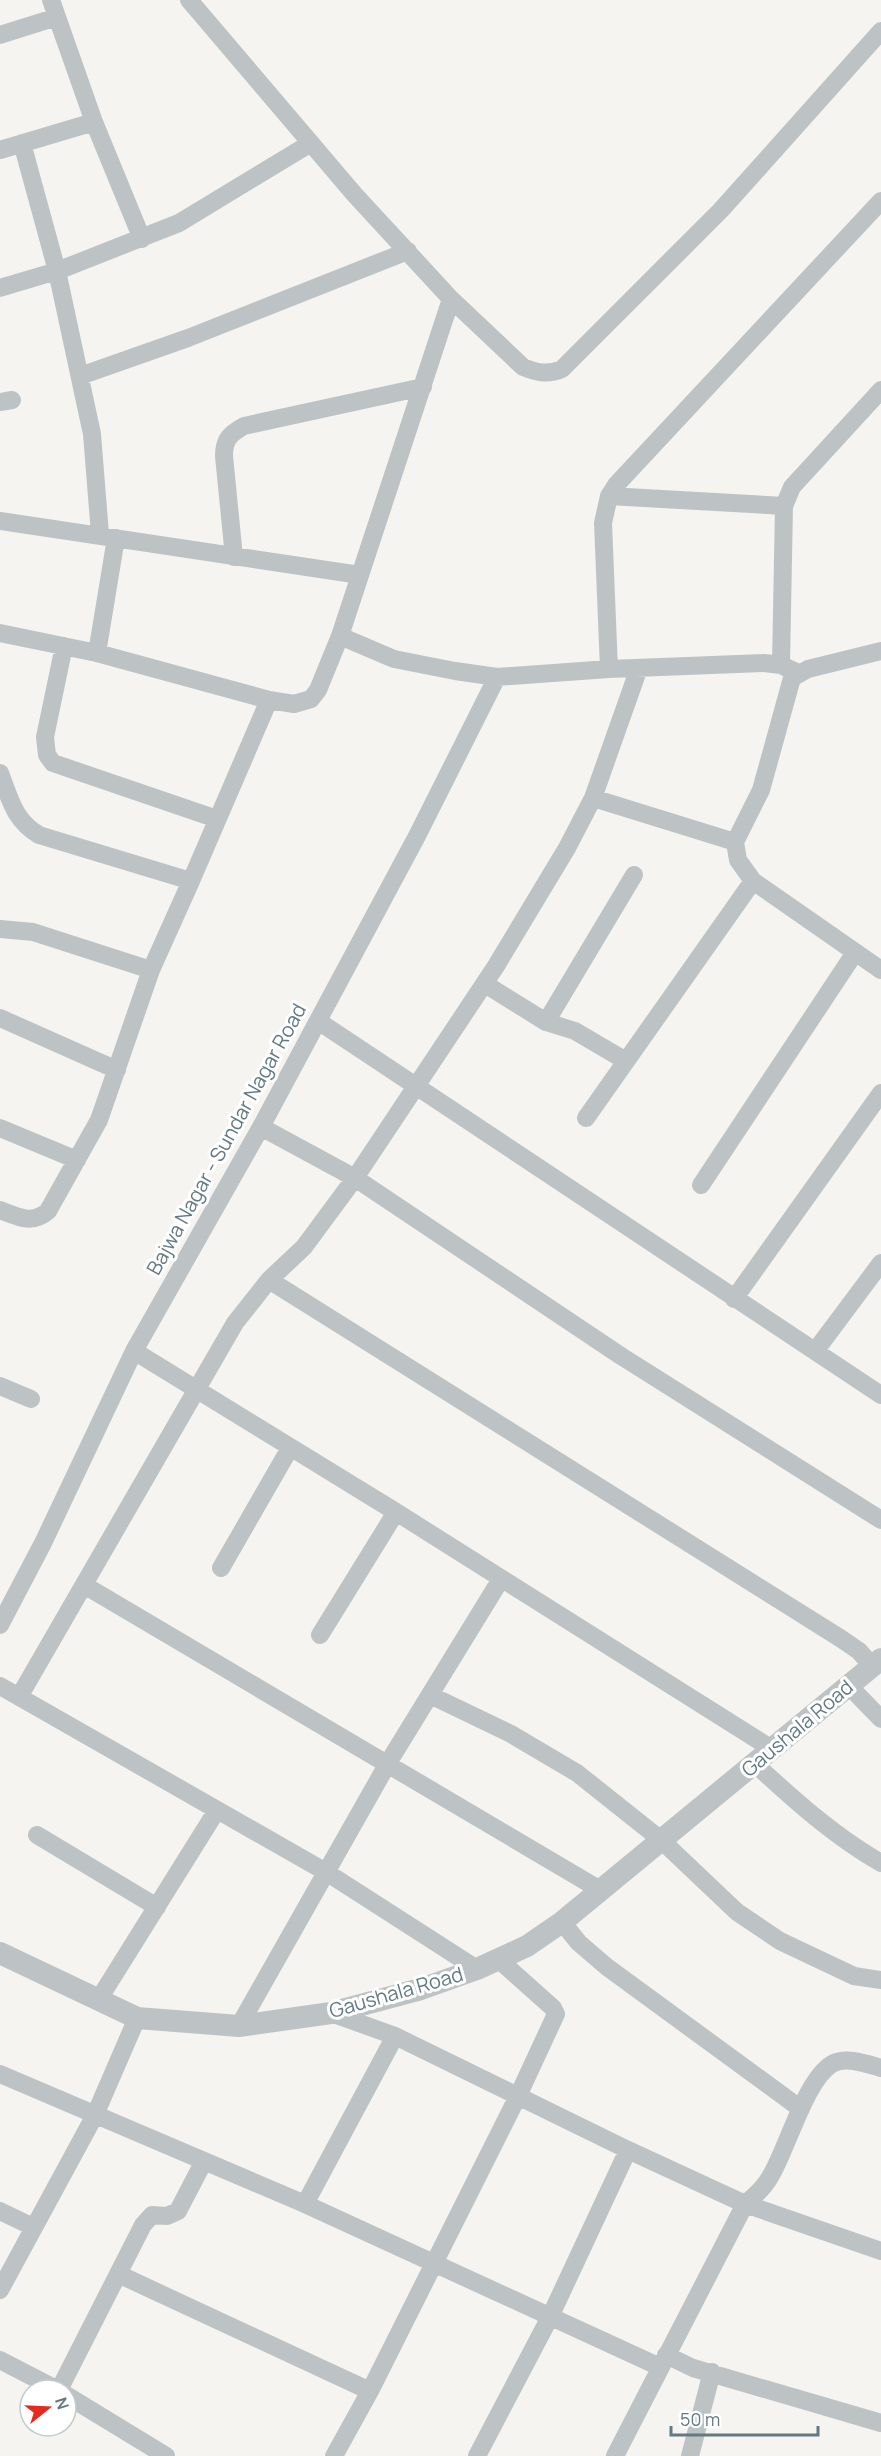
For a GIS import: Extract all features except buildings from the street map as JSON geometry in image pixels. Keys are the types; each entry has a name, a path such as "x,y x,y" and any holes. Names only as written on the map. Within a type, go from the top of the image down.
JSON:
{"street":[{"path":"189,0 311,143 451,299 524,367 536,372 551,374 562,369 721,210 881,31"},
{"path":"0,34 54,9 94,122 142,239"},
{"path":"0,150 94,122"},
{"path":"22,143 57,271 80,376 92,434 108,536 97,653"},
{"path":"0,288 57,271 179,224 311,143"},
{"path":"609,669 603,523 609,496 616,484 881,201"},
{"path":"80,376 188,338 408,251"},
{"path":"0,633 97,653 269,700 294,704 311,699 318,690 340,636 451,299"},
{"path":"234,557 224,456 224,442 232,433 244,426 423,387"},
{"path":"881,390 792,487 784,506 789,684 761,790 735,842 738,860 753,881 854,954 881,970"},
{"path":"609,496 784,506"},
{"path":"0,521 360,576"},
{"path":"340,636 394,659 455,672 497,677 609,669 764,663 790,669 881,651"},
{"path":"64,646 45,737 47,755 53,763 217,819"},
{"path":"19,1697 235,1323 269,1280 304,1247 355,1178 485,984 567,848 593,798 639,668"},
{"name":"Bajwa Nagar - Sundar Nagar Road","path":"0,1625 43,1543 134,1351 261,1127 417,836 497,677"},
{"path":"0,1210 30,1220 41,1217 48,1211 99,1120 151,970 269,700"},
{"path":"0,773 17,816 22,824 39,836 191,881"},
{"path":"593,798 735,842"},
{"path":"546,1022 634,875"},
{"path":"586,1118 753,881"},
{"path":"0,929 33,932 151,970"},
{"path":"701,1185 854,954"},
{"path":"485,984 546,1022 575,1031 626,1061"},
{"path":"0,1018 117,1070"},
{"path":"318,1021 881,1395"},
{"path":"734,1299 881,1093"},
{"path":"261,1127 355,1178 621,1356 881,1520"},
{"path":"0,1128 77,1160"},
{"path":"816,1350 881,1263"},
{"path":"269,1280 877,1662"},
{"path":"134,1351 396,1512 772,1749"},
{"path":"0,1386 32,1399"},
{"path":"221,1568 290,1448"},
{"path":"320,1635 396,1512"},
{"path":"238,2026 388,1763 501,1579"},
{"path":"84,1585 602,1891"},
{"name":"Gaushala Road","path":"0,1953 137,2018 238,2026 331,2013 421,1989 477,1969 527,1946 562,1922 877,1662"},
{"path":"0,1686 326,1872 477,1969"},
{"path":"848,1686 881,1719"},
{"path":"430,1695 511,1734 577,1773 660,1839 730,1906 780,1941 854,1976 881,1980"},
{"path":"754,1763 801,1807 832,1831 881,1863"},
{"path":"99,1999 217,1810"},
{"path":"37,1835 157,1906"},
{"path":"562,1922 579,1943 607,1966 801,2109"},
{"path":"334,2456 370,2391 553,2023 555,2011 498,1959"},
{"path":"331,2013 395,2036 628,2150 745,2204 881,2251"},
{"path":"0,2290 94,2115 137,2018"},
{"path":"305,2204 395,2036"},
{"path":"615,2456 745,2204 771,2177 801,2109 818,2078 832,2064 849,2061 881,2068"},
{"path":"0,2074 305,2204 550,2317 663,2361 712,2372 881,2422"},
{"path":"477,2456 550,2317 628,2150"},
{"path":"65,2378 148,2217 156,2214 170,2216 178,2211 204,2161"},
{"path":"0,2211 33,2228"},
{"path":"118,2274 370,2391"},
{"path":"0,2360 35,2378"},
{"path":"690,2456 712,2372"},
{"path":"78,2402 166,2456"}]}
